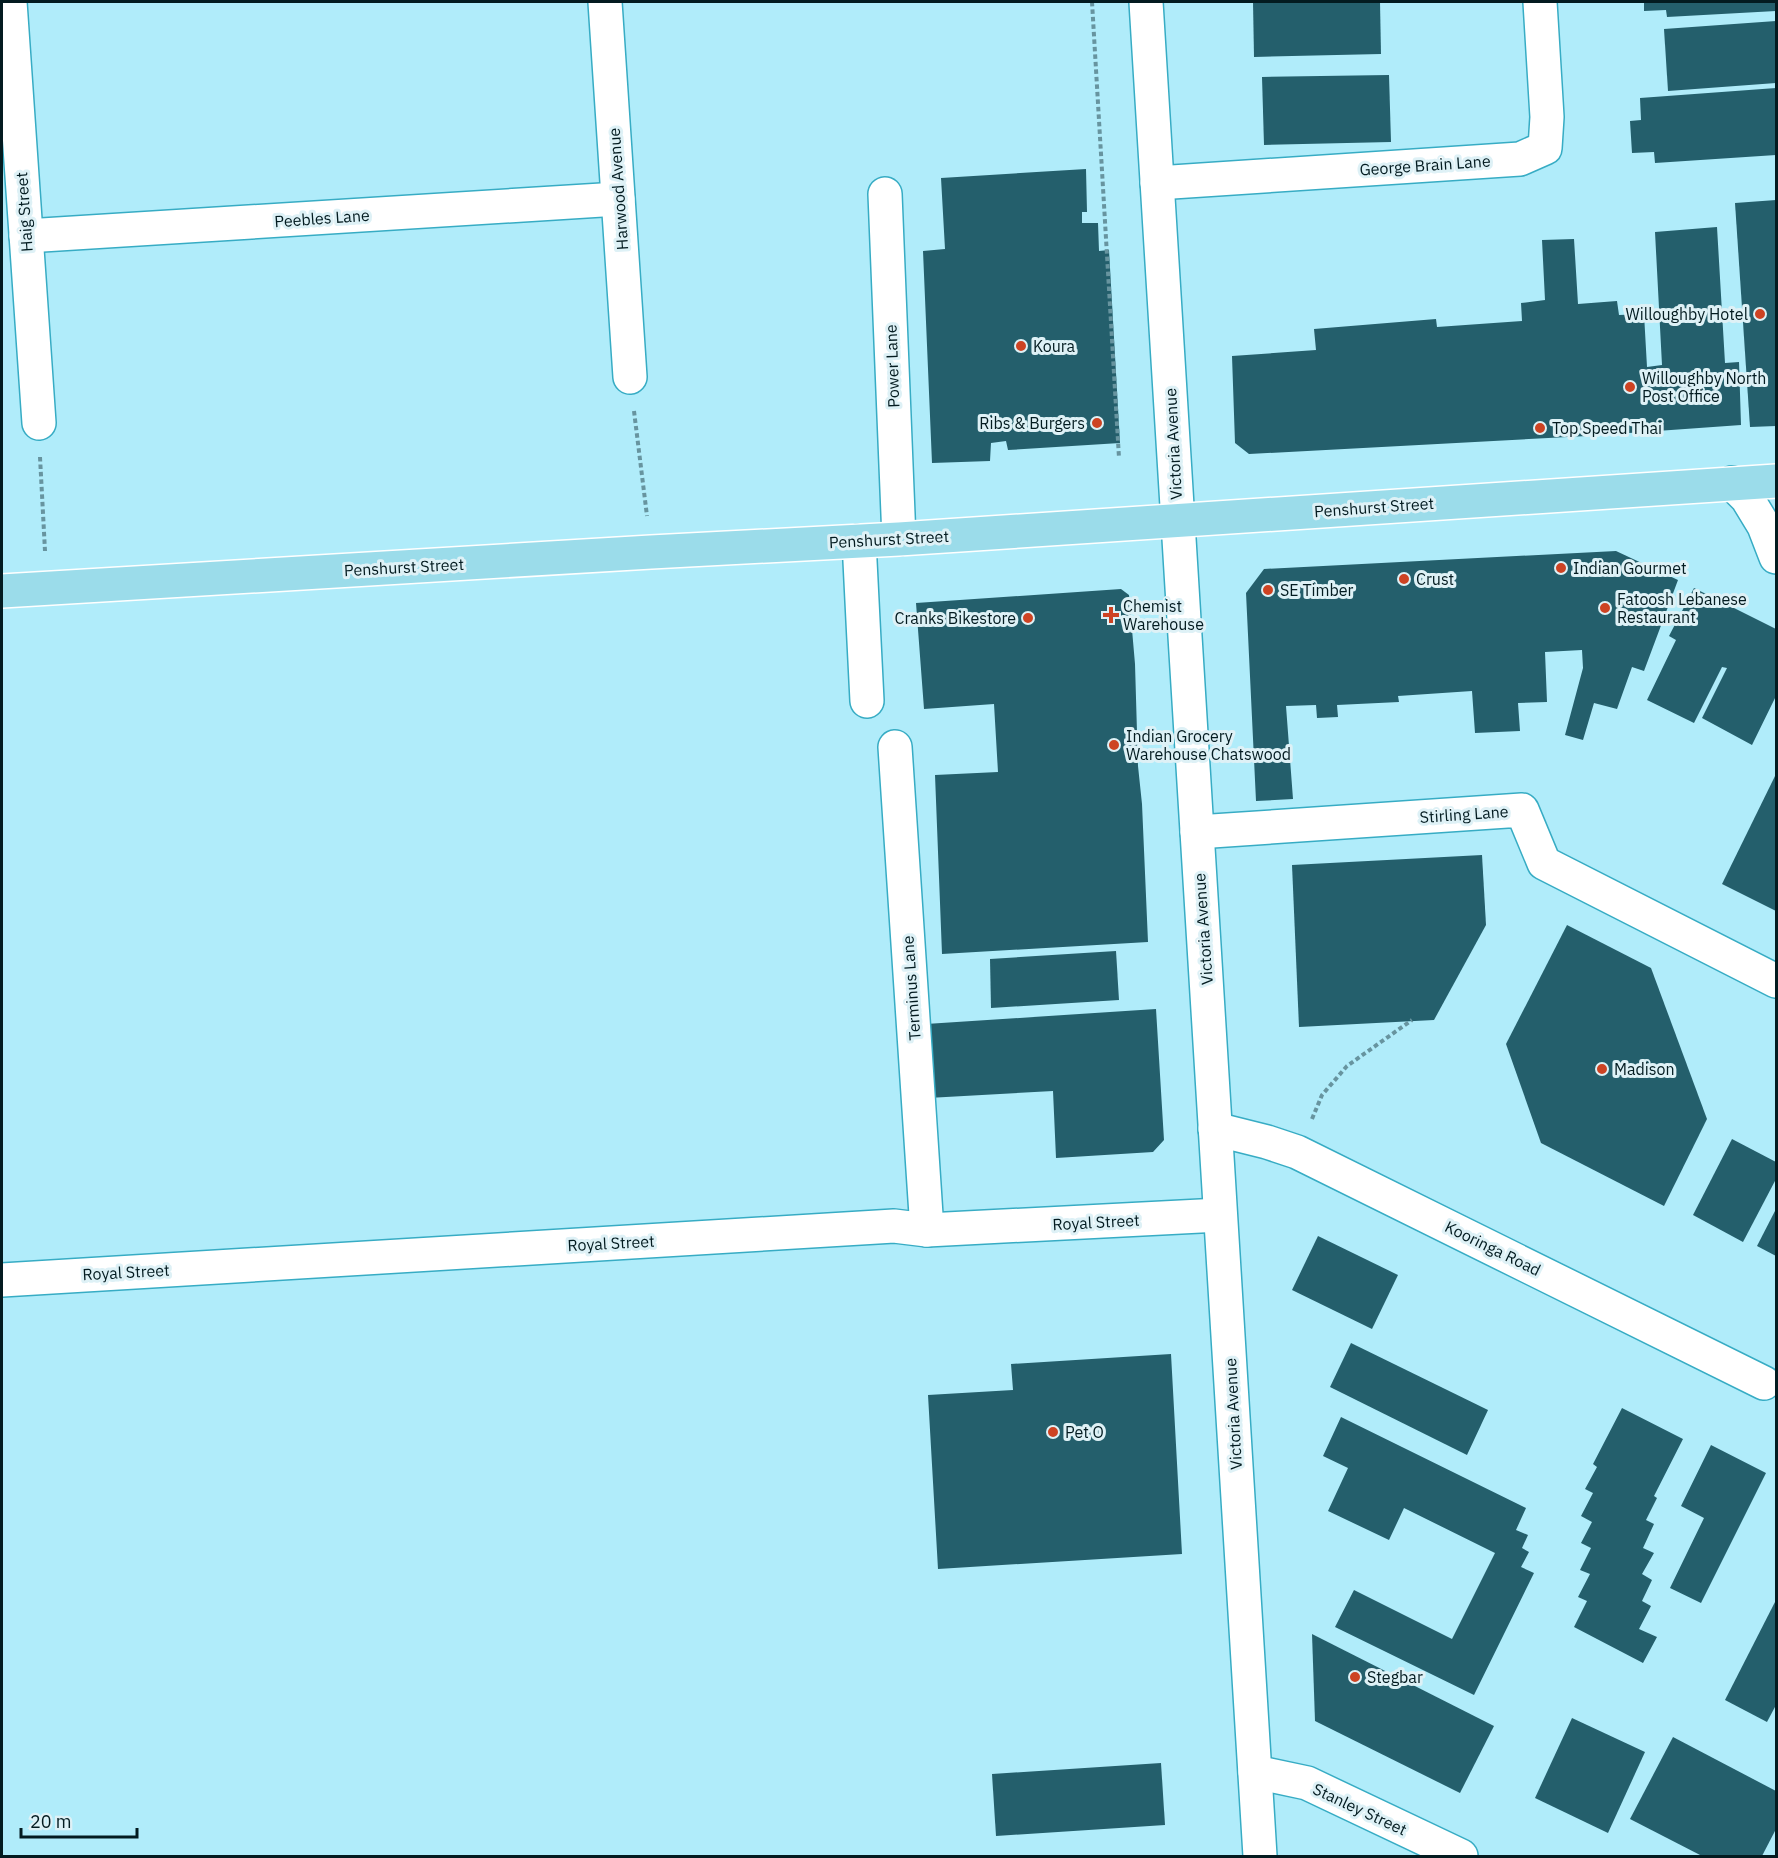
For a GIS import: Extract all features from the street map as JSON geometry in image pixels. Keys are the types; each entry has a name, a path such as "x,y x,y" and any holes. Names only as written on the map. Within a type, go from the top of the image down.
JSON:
{"main road":[{"name":"Penshurst Street","path":"2,591 899,539 1776,481"}],"street":[{"name":"Haig Street","path":"10,2 39,423"},
{"name":"Harwood Avenue","path":"605,2 630,377"},
{"name":"Victoria Avenue","path":"1146,2 1260,1857"},
{"name":"George Brain Lane","path":"1157,183 1520,159 1545,148 1547,117 1540,2"},
{"name":"Power Lane","path":"885,194 899,539"},
{"name":"Peebles Lane","path":"26,236 618,200"},
{"path":"1732,483 1746,498 1764,526 1776,557"},
{"path":"859,541 867,701"},
{"name":"Terminus Lane","path":"895,747 927,1230"},
{"name":"Stirling Lane","path":"1197,832 1522,810 1544,863 1776,981"},
{"name":"Kooringa Road","path":"1215,1129 1297,1152 1764,1383"},
{"name":"Royal Street","path":"2,1280 894,1226 927,1230 1220,1215"},
{"name":"Stanley Street","path":"1255,1772 1308,1784 1461,1857"}],"path":[{"path":"1092,2 1119,458"},
{"path":"630,377 651,552"},
{"path":"39,423 47,588"},
{"path":"1297,1152 1323,1095 1347,1066 1412,1020"}],"building":[{"path":"1253,2 1380,2 1381,54 1254,57"},
{"path":"1644,2 1776,2 1776,11 1667,17 1666,10 1644,11"},
{"path":"1776,21 1776,83 1668,91 1664,29"},
{"path":"1389,75 1391,142 1264,145 1262,77"},
{"path":"1776,88 1776,155 1655,163 1654,152 1632,153 1630,121 1641,120 1640,98"},
{"name":"Koura","path":"1086,169 1087,212 1082,212 1082,223 1098,223 1099,251 1109,250 1120,443 1008,450 1006,441 991,443 990,461 932,463 923,251 945,249 941,178"},
{"name":"Willoughby Hotel","path":"1776,200 1776,426 1750,427 1735,203"},
{"path":"1717,227 1725,363 1739,362 1741,425 1587,436 1249,454 1235,443 1232,356 1316,350 1314,329 1436,319 1437,327 1522,321 1521,303 1545,300 1542,240 1574,239 1578,304 1617,301 1619,315 1644,314 1647,367 1662,365 1655,232"},
{"path":"1616,551 1678,580 1644,671 1632,667 1617,709 1594,703 1583,740 1565,735 1583,668 1582,650 1545,652 1547,702 1518,703 1520,731 1475,733 1472,691 1398,696 1399,702 1337,705 1338,717 1317,718 1316,705 1286,706 1293,799 1256,801 1246,593 1264,569"},
{"path":"1694,588 1776,629 1776,696 1752,745 1702,718 1727,668 1722,667 1694,723 1647,700 1676,640 1669,636"},
{"path":"1121,589 1129,595 1135,664 1148,942 942,954 935,775 998,772 994,704 924,709 916,603"},
{"path":"1776,774 1776,911 1722,884"},
{"path":"1482,855 1486,925 1434,1020 1299,1027 1292,865"},
{"name":"Madison","path":"1567,925 1651,968 1707,1119 1664,1206 1541,1143 1506,1044"},
{"path":"1116,951 1119,1000 991,1008 990,959"},
{"path":"1156,1009 1164,1140 1153,1152 1056,1158 1053,1091 928,1098 926,1024"},
{"path":"1732,1139 1776,1162 1776,1179 1743,1242 1693,1215"},
{"path":"1776,1209 1776,1256 1757,1246"},
{"path":"1318,1236 1398,1275 1372,1329 1292,1290"},
{"path":"1351,1343 1488,1410 1467,1455 1330,1387"},
{"path":"1171,1354 1182,1554 938,1569 928,1395 1013,1390 1011,1364"},
{"path":"1622,1408 1683,1439 1654,1496 1657,1498 1646,1520 1654,1524 1643,1548 1654,1553 1642,1574 1652,1580 1642,1601 1651,1606 1639,1629 1657,1637 1643,1663 1574,1627 1587,1601 1578,1597 1590,1574 1580,1570 1591,1548 1581,1543 1592,1522 1581,1516 1593,1493 1585,1489 1597,1467 1593,1464"},
{"path":"1341,1417 1526,1508 1516,1530 1528,1535 1522,1548 1529,1552 1521,1567 1534,1573 1474,1695 1335,1627 1354,1590 1452,1639 1495,1553 1404,1508 1389,1540 1328,1511 1348,1468 1323,1456"},
{"path":"1711,1445 1766,1473 1701,1603 1670,1588 1704,1518 1681,1506"},
{"path":"1776,1600 1776,1705 1767,1722 1725,1700"},
{"name":"Stegbar","path":"1312,1634 1494,1726 1460,1793 1315,1721"},
{"path":"1572,1718 1645,1752 1608,1833 1535,1798"},
{"path":"1673,1737 1776,1791 1776,1829 1762,1856 1702,1856 1630,1819"},
{"path":"1161,1763 1165,1825 996,1836 992,1774"}],"place":[{"name":"Willoughby Hotel","path":"1760,314"},
{"name":"Koura","path":"1021,346"},
{"name":"Willoughby North Post Office","path":"1630,387"},
{"name":"Ribs & Burgers","path":"1097,423"},
{"name":"Top Speed Thai","path":"1540,428"},
{"name":"Indian Gourmet","path":"1561,568"},
{"name":"Crust","path":"1404,579"},
{"name":"SE Timber","path":"1268,590"},
{"name":"Fatoosh Lebanese Restaurant","path":"1605,608"},
{"name":"Chemist Warehouse","path":"1111,615"},
{"name":"Cranks Bikestore","path":"1028,618"},
{"name":"Indian Grocery Warehouse Chatswood","path":"1114,745"},
{"name":"Madison","path":"1602,1069"},
{"name":"Pet O","path":"1053,1432"},
{"name":"Stegbar","path":"1355,1677"}]}
